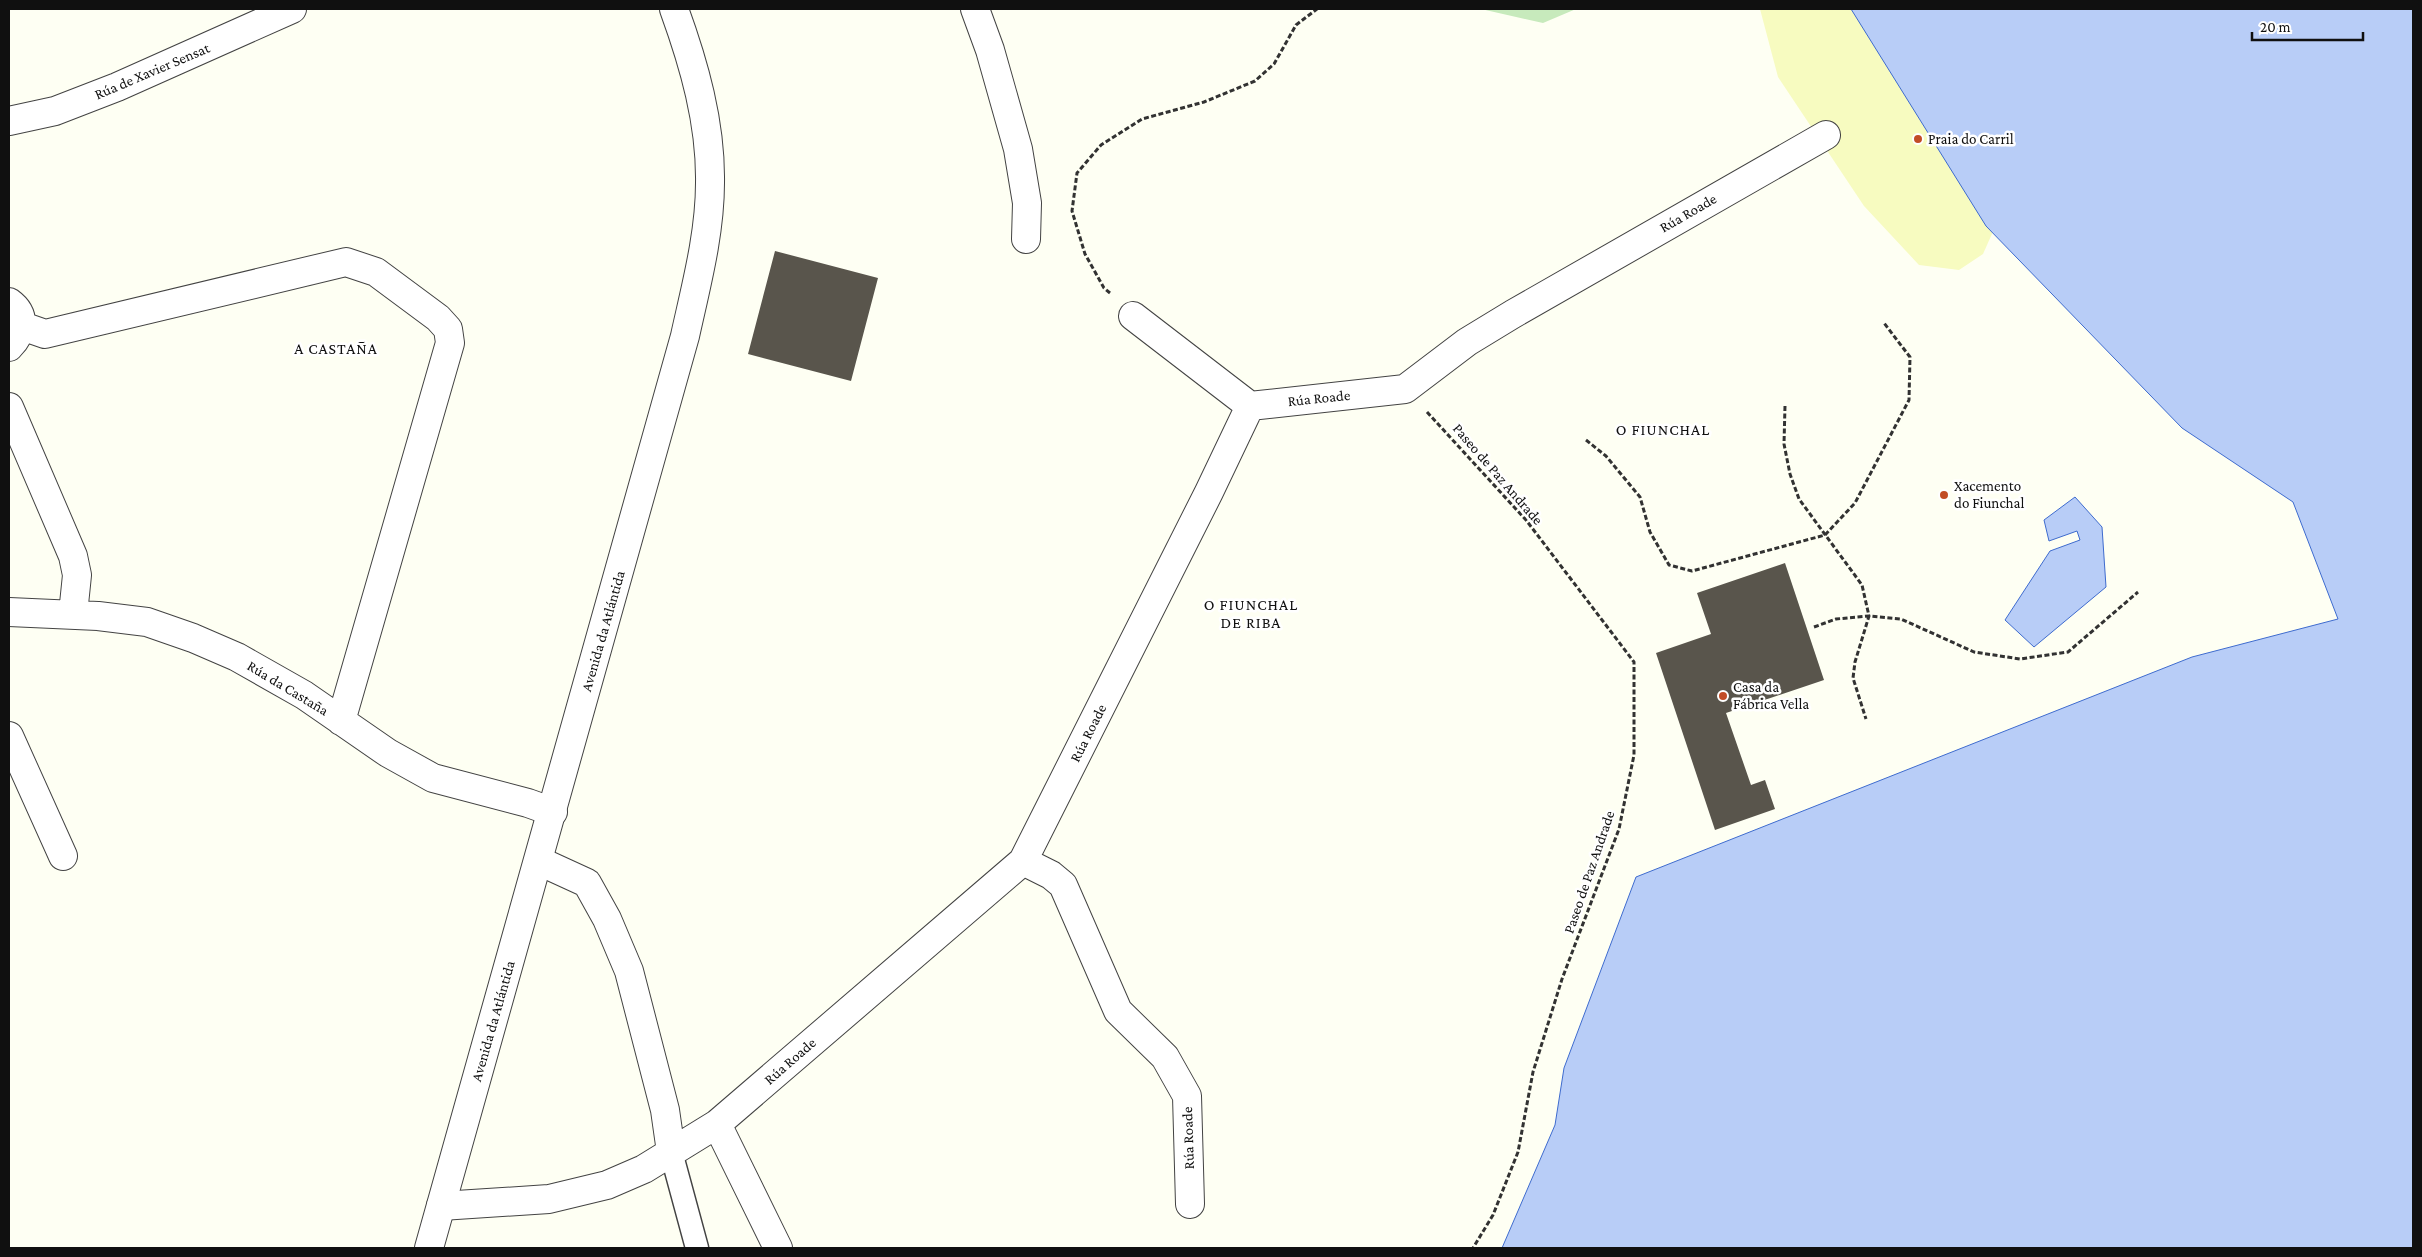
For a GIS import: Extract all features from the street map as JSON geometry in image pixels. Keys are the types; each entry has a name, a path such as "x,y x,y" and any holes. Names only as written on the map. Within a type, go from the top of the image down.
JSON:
{"street":[{"name":"Rúa de Xavier Sensat","path":"9,121 55,111 116,87 292,9"},
{"name":"Avenida da Atlántida","path":"429,1248 553,812 685,336 701,265 710,183 705,118 691,54 674,9"},
{"path":"976,9 990,50 1018,149 1028,203 1026,239"},
{"name":"Rúa Roade","path":"441,1206 548,1199 607,1186 644,1169 717,1124 1023,862 1209,492 1250,406 1404,388 1467,342 1513,314 1826,135"},
{"path":"9,302 21,316 15,337 45,334 346,262 376,272 438,318 448,329 450,343 341,721"},
{"path":"1133,316 1250,406"},
{"path":"9,407 73,556 77,576 74,614"},
{"name":"Rúa da Castaña","path":"9,612 74,614 147,622 193,638 237,657 304,695 388,753 433,778 528,803 553,812"},
{"path":"9,736 64,856"},
{"path":"539,861 587,883 606,919 629,971 664,1110 671,1152 698,1248"},
{"name":"Rúa Roade","path":"1023,862 1050,875 1064,885 1118,1010 1165,1057 1187,1096 1190,1204"},
{"path":"717,1124 778,1248"}],"path":[{"path":"1133,316 1104,288 1085,254 1072,211 1077,173 1101,145 1142,118 1204,102 1255,81 1274,64 1296,25 1317,9"},
{"path":"1586,440 1606,456 1640,497 1650,532 1669,565 1692,571 1825,535 1855,503 1909,400 1910,357 1884,322"},
{"name":"Paseo de Paz Andrade","path":"1404,388 1526,520 1634,662 1634,755 1619,828 1562,979 1536,1063 1518,1152 1493,1215 1473,1248"},
{"path":"1785,406 1784,444 1790,474 1799,499 1862,585 1869,616 1855,662 1853,678 1866,720"},
{"path":"1814,627 1836,619 1869,616 1901,619 1974,652 2020,659 2068,652 2138,592"}],"shaded area":[{"path":"1481,9 1576,9 1543,23"}],"sand":[{"name":"Praia do Carril","path":"1760,9 2039,9 2007,200 1983,254 1959,270 1919,265 1864,206 1778,77"}],"water":[{"path":"1851,9 2413,9 2413,1248 1502,1248 1555,1125 1564,1068 1636,877 2192,657 2338,619 2293,502 2182,428 1986,226"},
{"path":"2075,497 2102,527 2106,587 2034,647 2005,620 2050,551 2080,540 2077,531 2049,541 2044,520"}],"building":[{"path":"775,251 878,278 851,381 748,354"},
{"name":"Casa da Fábrica Vella","path":"1785,563 1824,680 1726,713 1751,785 1765,780 1775,809 1715,830 1656,653 1711,634 1697,593"}],"place":[{"name":"Praia do Carril","path":"1918,139"},
{"name":"Xacemento do Fiunchal","path":"1944,495"},
{"name":"Casa da Fábrica Vella","path":"1723,696"}],"district":[{"name":"A CASTAÑA","path":"336,348"},
{"name":"O FIUNCHAL","path":"1663,429"},
{"name":"O FIUNCHAL DE RIBA","path":"1251,613"}]}
